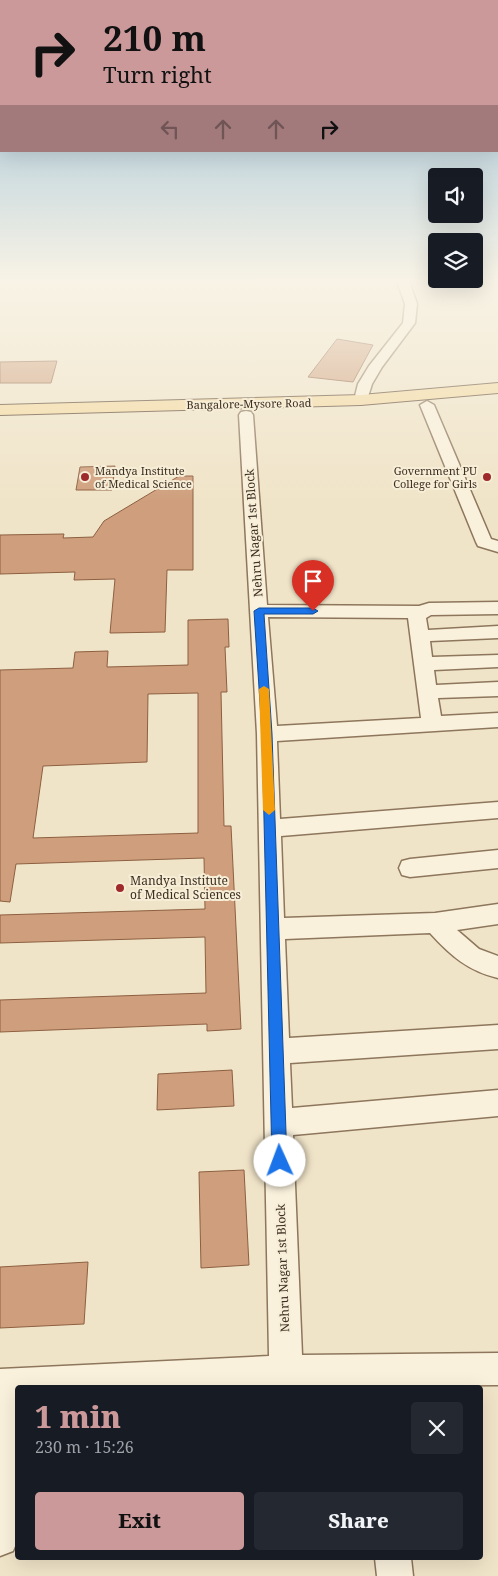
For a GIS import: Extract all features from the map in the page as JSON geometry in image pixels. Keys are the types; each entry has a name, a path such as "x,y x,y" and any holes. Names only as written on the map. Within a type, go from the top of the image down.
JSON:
{"main road":[{"name":"Bangalore-Mysore Road","path":"0,410 361,400 498,388"},
{"name":"Bangalore-Mysore Road","path":"0,420 246,415 428,405 498,398"}],"street":[{"path":"361,400 365,384 385,355"},
{"path":"428,405 484,542 498,547"},
{"name":"Nehru Nagar 1st Block","path":"246,415 267,734 286,1372"},
{"path":"259,611 421,612 429,609 498,608"},
{"path":"421,612 417,618 432,724"},
{"path":"420,636 498,632"},
{"path":"424,664 498,661"},
{"path":"428,692 498,689"},
{"path":"267,734 498,720"},
{"path":"270,828 498,810"},
{"path":"410,868 498,860"},
{"path":"273,929 435,923 498,914"},
{"path":"435,923 469,957 490,966 498,967"},
{"path":"277,1050 474,1040 498,1037"},
{"path":"278,1123 498,1103"},
{"path":"0,1538 8,1384 286,1372 374,1380 498,1369"},
{"path":"393,1560 395,1576"}],"building":[{"path":"325,355 368,355 353,382 308,377"},
{"path":"57,361 51,383 0,383 0,362"},
{"path":"115,466 112,490 76,490 80,467"},
{"path":"179,476 193,476 193,570 167,570 165,632 110,633 115,579 74,580 75,572 0,574 0,535 64,534 63,538 93,537 104,521"},
{"path":"228,619 229,647 225,647 227,692 221,692 224,826 231,826 241,1029 207,1031 207,1024 0,1032 0,1000 206,993 205,937 0,943 0,915 205,909 204,858 16,864 10,902 0,901 0,670 73,668 75,652 108,651 107,667 188,665 188,620","holes":["198,693 198,833 33,838 43,766 147,762 148,694"]},
{"path":"232,1070 234,1106 157,1110 158,1074"},
{"path":"244,1170 249,1265 201,1268 199,1172"},
{"path":"88,1262 84,1324 0,1328 0,1267"}],"slow traffic":[{"path":"264,689 269,810"}],"place":[{"name":"Mandya Institute of Medical Science","path":"85,477"},
{"name":"Government PU College for Girls","path":"487,477"},
{"name":"Mandya Institute of Medical Sciences","path":"120,888"}],"route":[{"path":"280,1161 267,734 259,611 313,611"}]}
